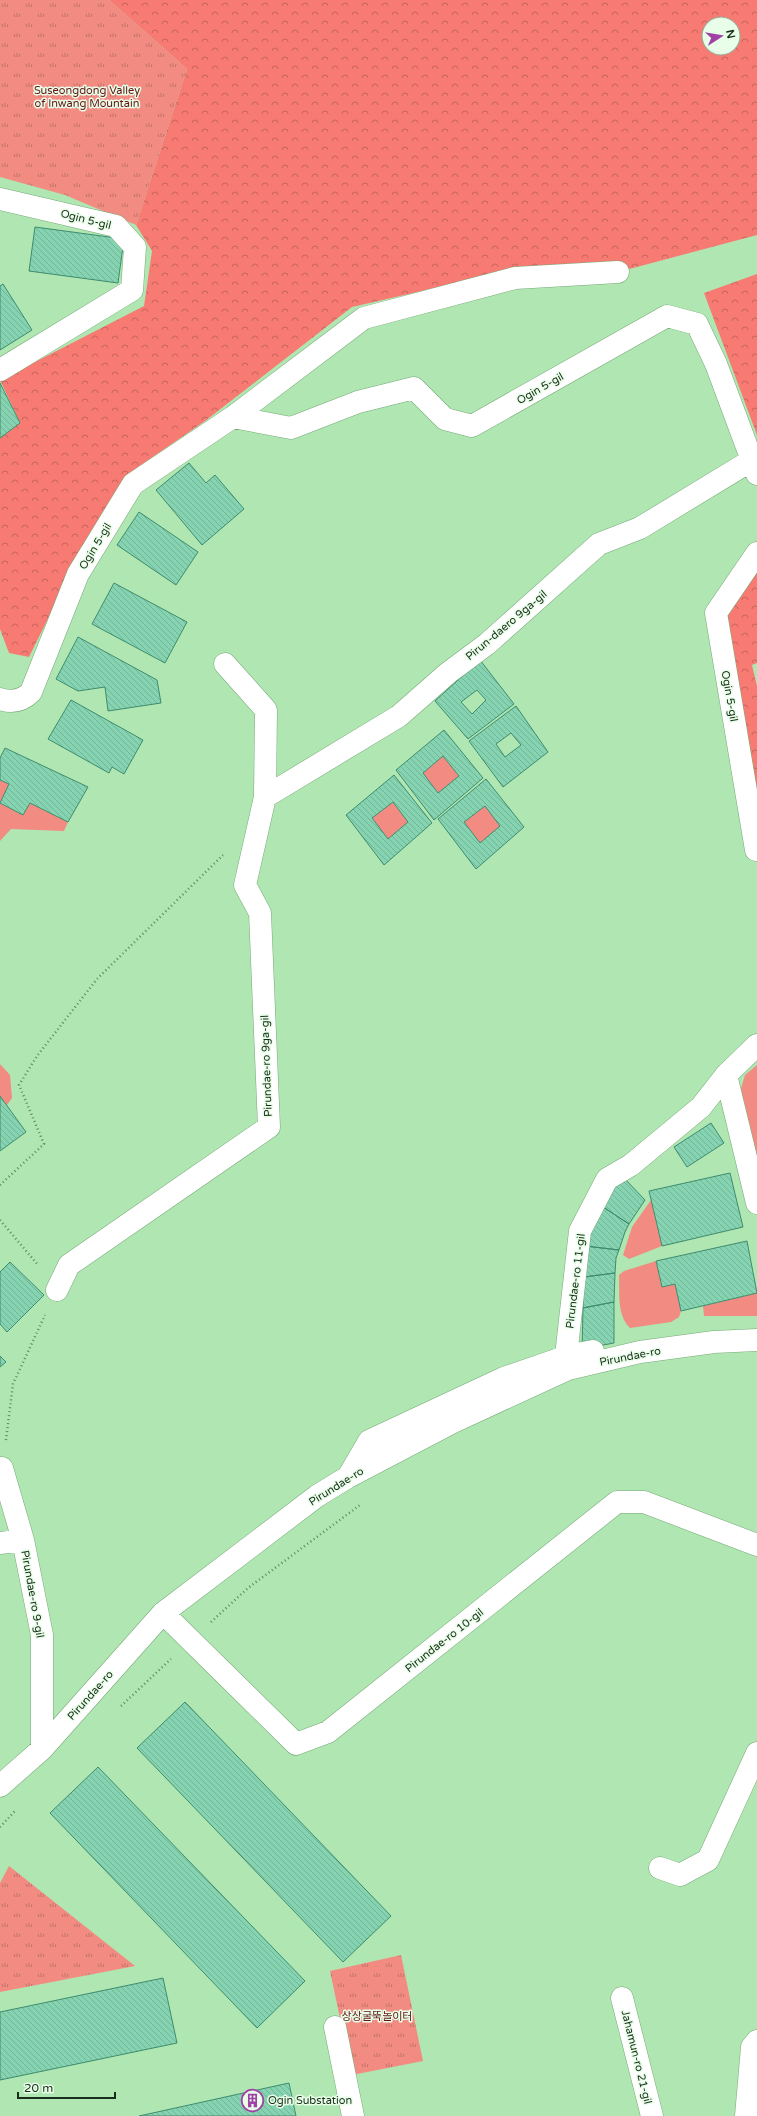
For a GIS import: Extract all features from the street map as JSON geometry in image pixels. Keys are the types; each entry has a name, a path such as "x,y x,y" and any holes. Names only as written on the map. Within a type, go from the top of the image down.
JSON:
{"street":[{"name":"Ogin 5-gil","path":"0,199 116,226 135,247 132,290 0,370"},
{"name":"Ogin 5-gil","path":"0,698 13,701 26,697 31,692 78,574 133,484 233,417 364,318 515,278 618,272"},
{"name":"Ogin 5-gil","path":"233,417 291,428 358,402 414,388 445,419 472,426 667,316 698,324 716,364 754,467"},
{"name":"Pirun-daero 9ga-gil","path":"264,796 399,716 448,673 487,644 599,544 640,528 754,467"},
{"name":"Ogin 5-gil","path":"756,850 716,613 757,553"},
{"name":"Pirundae-ro 9ga-gil","path":"57,1290 69,1265 269,1127 260,913 245,885 264,796 266,710 225,664"},
{"name":"Pirundae-ro 11-gil","path":"566,1356 580,1231 607,1179 631,1166 701,1107 726,1075 757,1045"},
{"path":"726,1075 757,1203"},
{"path":"348,1477 369,1441 504,1378 566,1356 680,1334"},
{"name":"Pirundae-ro","path":"0,1786 42,1749 163,1613 317,1496 348,1477 452,1422 568,1369 640,1352 714,1342 757,1340"},
{"name":"Pirundae-ro 9-gil","path":"1,1468 23,1540 42,1635 42,1749"},
{"name":"Pirundae-ro 10-gil","path":"163,1613 296,1744 328,1732 617,1502 644,1502 757,1545"},
{"path":"0,1543 23,1540"},
{"path":"660,1868 680,1875 708,1860 757,1753"},
{"name":"Jahamun-ro 21-gil","path":"622,1998 652,2116"},
{"path":"335,2027 353,2116"},
{"path":"746,2116 752,2046 757,2041"}],"path":[{"path":"0,1185 44,1144 19,1085 37,1056 97,979 222,855 250,860"},
{"path":"0,1220 57,1290 13,1384 1,1468"},
{"path":"118,1709 248,1588 363,1503"},
{"path":"0,1827 17,1810"}],"green space":[{"name":"Suseongdong Valley of Inwang Mountain","path":"0,0 109,0 187,69 136,225 65,195 0,177"},
{"path":"109,0 757,0 757,235 618,272 518,269 352,307 205,421 125,476 86,542 29,657 9,653 0,629 0,438 20,423 0,380 144,306 152,251 136,225 187,69"},
{"path":"757,274 757,435 704,293"},
{"path":"757,572 757,663 752,665 757,686 757,813 722,618"},
{"path":"443,756 459,776 438,793 423,773"},
{"path":"0,780 9,784 0,803"},
{"path":"393,802 408,822 388,839 372,818"},
{"path":"0,803 23,815 30,803 68,822 64,831 11,829 0,841"},
{"path":"485,806 500,826 480,843 464,822"},
{"path":"0,1064 10,1075 12,1098 7,1105 0,1096"},
{"path":"757,1065 757,1162 740,1092 745,1075"},
{"path":"651,1200 662,1246 629,1259 623,1255 632,1227"},
{"path":"656,1261 662,1287 675,1284 681,1311 679,1317 671,1322 630,1328 626,1323 621,1310 619,1275 624,1271"},
{"path":"757,1293 757,1316 704,1316 703,1306"},
{"path":"9,1866 135,1966 0,1992 0,1883"},
{"name":"상상굴뚝놀이터","path":"401,1955 423,2061 352,2075 330,1971"}],"building":[{"path":"35,227 124,239 118,283 29,271"},
{"path":"3,284 32,330 0,350 0,286"},
{"path":"0,383 20,423 0,438"},
{"path":"189,463 206,483 215,475 244,509 202,545 156,490"},
{"path":"139,512 198,552 176,585 117,545"},
{"path":"114,583 187,622 165,663 92,624"},
{"path":"78,637 157,680 161,703 108,711 105,687 78,691 56,679"},
{"path":"480,660 514,704 468,739 435,701","holes":["477,690 486,700 472,714 461,702"]},
{"path":"71,700 143,740 124,774 112,767 109,773 48,739"},
{"path":"516,706 548,752 503,787 469,741","holes":["511,733 521,745 505,757 496,744"]},
{"path":"444,730 483,778 434,820 396,770","holes":["443,756 459,776 438,793 423,773"]},
{"path":"5,748 88,787 68,822 30,803 23,815 0,803 9,784 0,780 0,758"},
{"path":"394,775 432,823 384,865 346,815","holes":["393,802 408,822 388,839 372,818"]},
{"path":"486,779 524,827 476,869 438,819","holes":["485,806 500,826 480,843 464,822"]},
{"path":"0,1096 26,1132 0,1151"},
{"path":"711,1123 724,1143 687,1167 674,1147"},
{"path":"730,1173 743,1227 662,1246 649,1191"},
{"path":"623,1177 645,1200 629,1224 600,1205"},
{"path":"600,1205 629,1224 619,1250 585,1246"},
{"path":"747,1241 757,1293 681,1311 675,1284 662,1287 656,1261"},
{"path":"585,1246 619,1250 616,1258 615,1273 584,1277"},
{"path":"10,1262 44,1295 7,1332 0,1324 0,1272"},
{"path":"615,1273 614,1302 583,1308 584,1277"},
{"path":"614,1302 614,1343 582,1349 583,1308"},
{"path":"0,1356 6,1362 0,1367"},
{"path":"185,1702 391,1916 343,1962 137,1748"},
{"path":"98,1767 305,1981 257,2028 50,1813"},
{"path":"163,1978 177,2043 0,2080 0,2012"},
{"name":"Ogin Substation","path":"289,2083 296,2116 139,2116"}],"place":[{"name":"Ogin Substation","path":"253,2100"}]}
